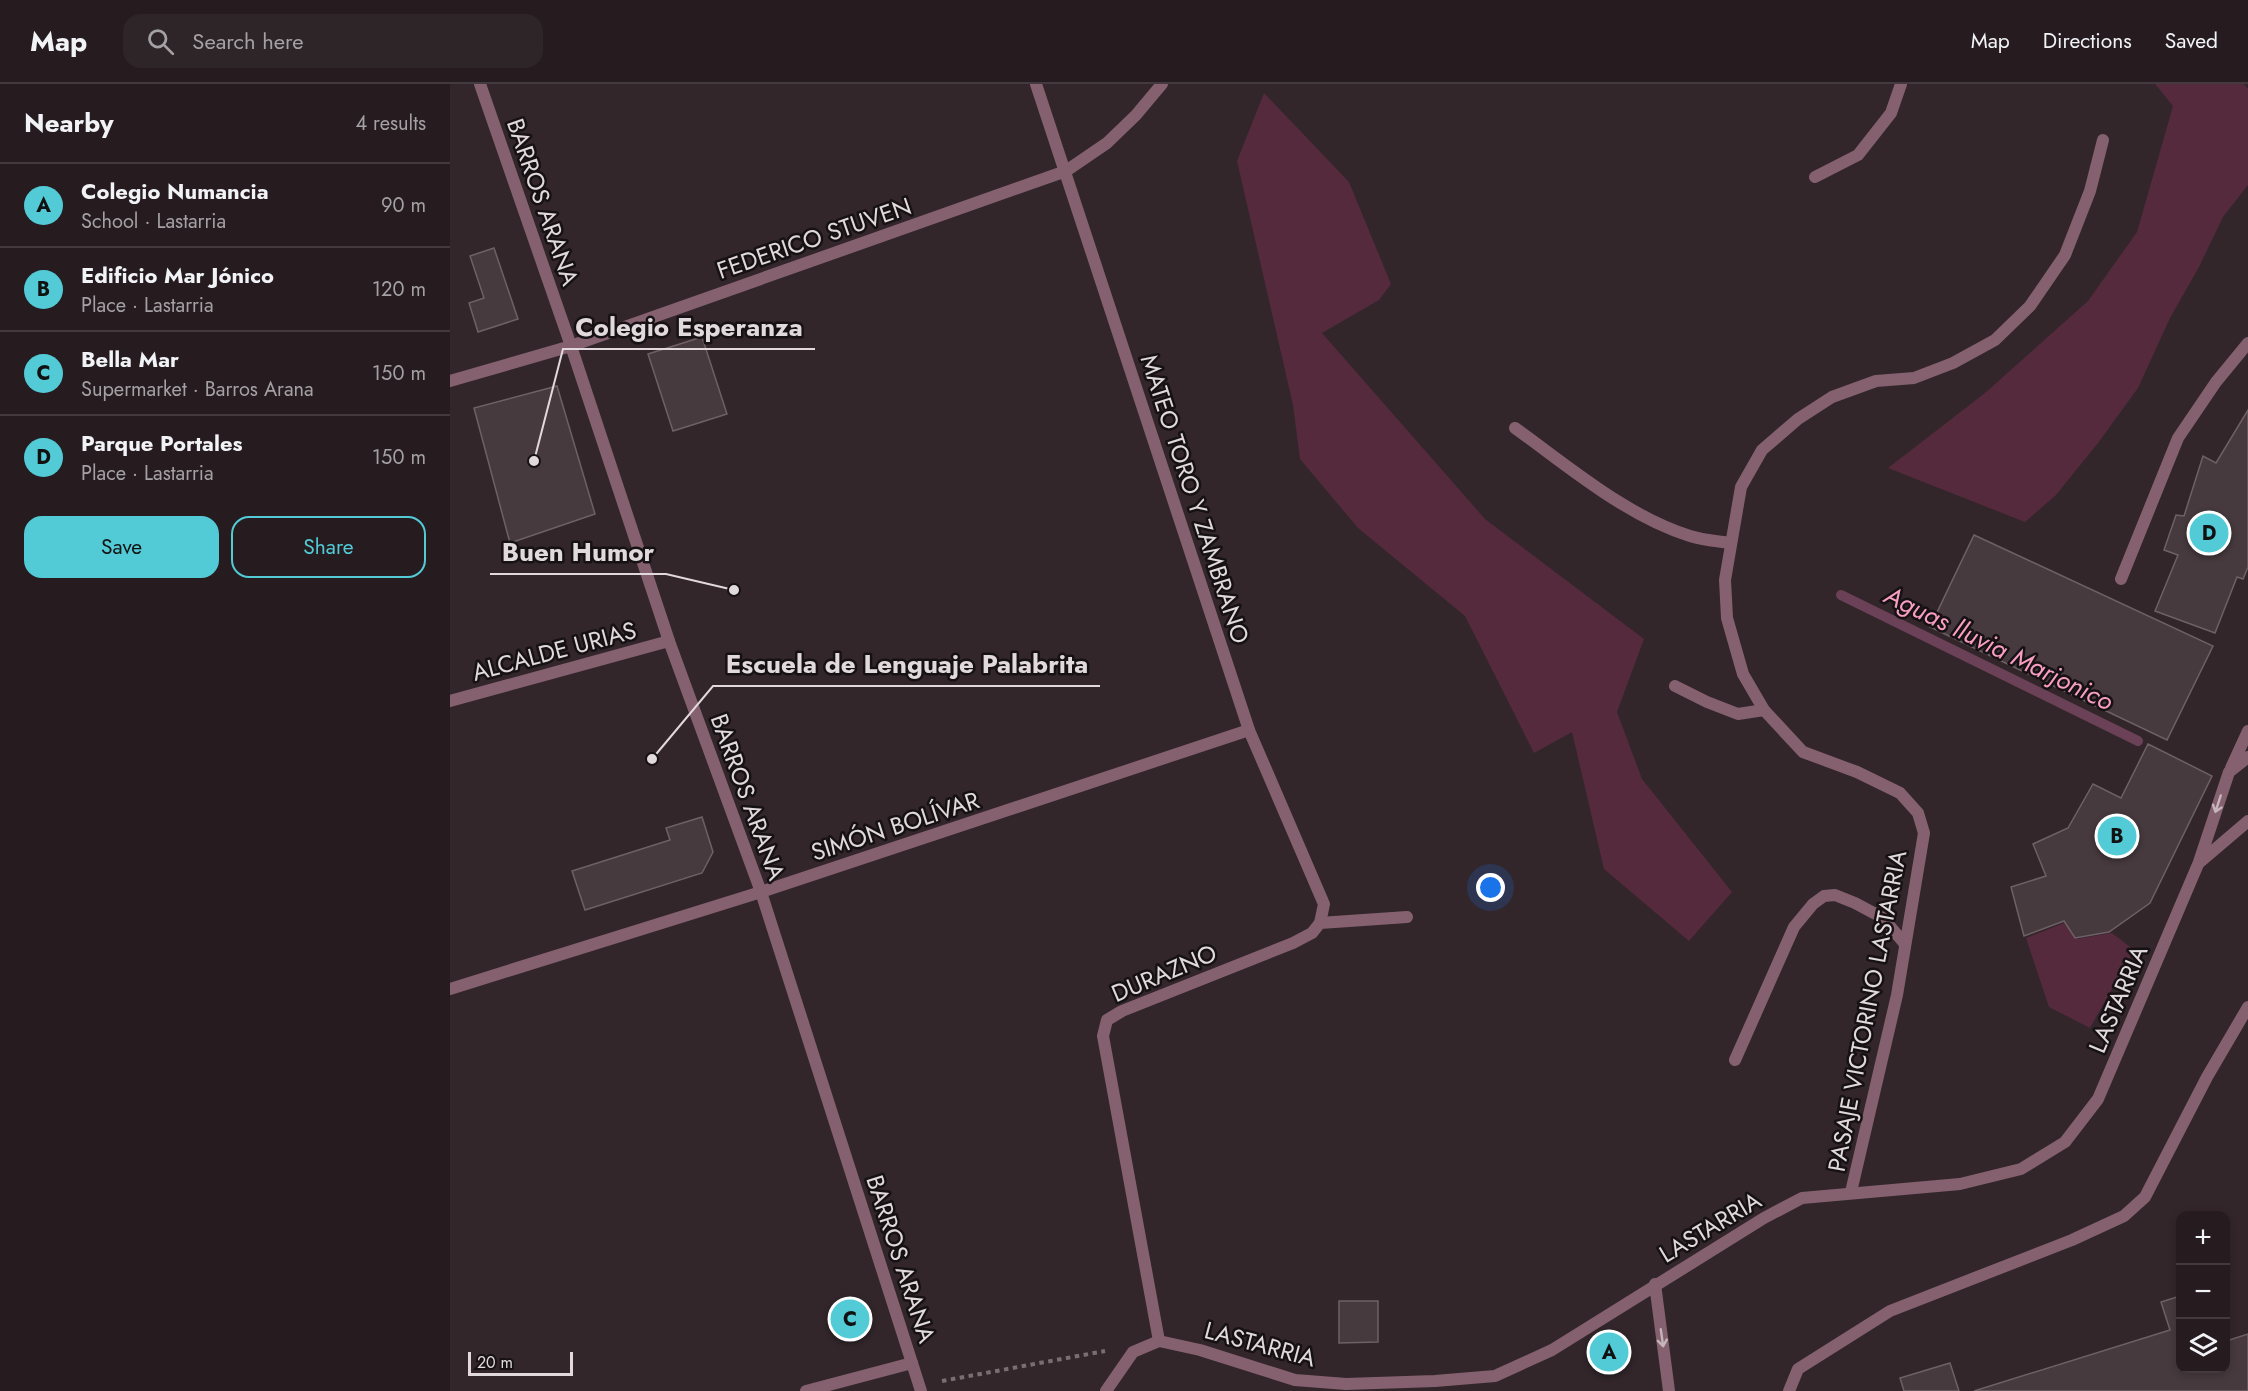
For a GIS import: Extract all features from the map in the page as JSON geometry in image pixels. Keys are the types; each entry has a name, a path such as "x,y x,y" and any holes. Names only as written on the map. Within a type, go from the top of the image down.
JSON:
{"street":[{"name":"BARROS ARANA","path":"480,84 571,346 669,641 761,892 920,1388"},
{"name":"MATEO TORO Y ZAMBRANO","path":"1036,84 1249,730 1324,904 1320,923"},
{"name":"FEDERICO STUVEN","path":"450,381 571,346 1066,171 1107,143 1136,115 1162,84"},
{"path":"1815,177 1858,154 1891,113 1901,84"},
{"name":"PASAJE VICTORINO LASTARRIA","path":"1851,1192 1897,995 1924,833 1918,813 1900,793 1857,772 1803,752 1764,710 1743,674 1727,618 1725,580 1741,487 1762,450 1798,419 1832,397 1876,381 1914,378 1953,363 1995,340 2030,306 2065,255 2090,191 2103,140"},
{"path":"2121,579 2178,438 2216,382 2248,343"},
{"path":"1515,428 1617,501 1650,519 1690,536 1730,543"},
{"name":"ALCALDE URIAS","path":"450,701 669,641"},
{"path":"1675,686 1738,714 1764,710"},
{"name":"SIMÓN BOLÍVAR","path":"450,989 761,892 1249,730"},
{"name":"LASTARRIA","path":"1159,1341 1200,1350 1295,1380 1346,1384 1495,1376 1552,1350 1655,1284 1764,1218 1802,1198 1960,1184 2021,1169 2065,1143 2098,1099 2199,862 2229,772 2248,731"},
{"path":"2229,772 2248,757"},
{"name":"LASTARRIA","path":"2199,862 2248,821"},
{"path":"1735,1060 1794,927 1813,904 1824,896 1835,895 1883,918 1904,943"},
{"path":"1320,923 1407,917"},
{"name":"DURAZNO","path":"1159,1341 1106,1056 1103,1036 1107,1020 1122,1011 1293,943 1312,933 1320,923"},
{"path":"1789,1391 1798,1369 1890,1311 2072,1240 2124,1216 2145,1197 2207,1077 2248,1007"},
{"path":"1655,1284 1670,1391"},
{"path":"1106,1391 1133,1352 1159,1341"},
{"path":"806,1391 912,1363"}],"path":[{"path":"920,1388 1100,1351 1133,1352"}],"shaded area":[{"path":"2155,84 2244,84 2248,89 2248,185 2223,217 2199,267 2170,318 2138,388 2056,495 2025,522 1888,468 1985,393 2088,301 2137,232 2173,106"},
{"path":"1264,93 1349,182 1391,284 1379,300 1322,333 1485,519 1644,639 1617,712 1642,779 1732,892 1689,941 1604,869 1572,732 1534,753 1465,616 1358,528 1300,459 1293,405 1237,161"},
{"path":"2064,923 2076,939 2112,933 2134,950 2090,1028 2049,1007 2026,938"}],"building":[{"path":"494,248 518,319 478,332 469,303 484,298 470,256"},
{"path":"702,337 727,414 673,431 648,354"},
{"path":"557,386 595,514 510,543 474,408"},
{"path":"2248,410 2248,567 2243,579 2237,577 2215,633 2155,611 2178,555 2164,550 2176,515 2184,516 2203,456 2216,463"},
{"path":"1974,535 2213,646 2167,740 1930,627"},
{"path":"2148,744 2212,776 2150,903 2109,932 2075,938 2064,921 2024,936 2011,887 2046,876 2033,844 2068,828 2093,784 2121,798"},
{"path":"702,817 713,852 702,873 585,910 572,871 670,840 666,828"},
{"path":"2176,1297 2176,1373 2230,1373 2230,1340 2248,1334 2248,1391 1974,1391 2170,1330 2161,1302"},
{"path":"1339,1301 1378,1301 1378,1342 1339,1343"},
{"path":"1950,1363 1959,1391 1904,1391 1900,1378"}],"waterway":[{"name":"Aguas lluvia Marjonico","path":"1841,595 2138,741"}],"place":[{"name":"Colegio Esperanza","path":"534,461"},
{"name":"Parque Portales","path":"2209,533"},
{"name":"Buen Humor","path":"734,590"},
{"name":"Escuela de Lenguaje Palabrita","path":"652,759"},
{"name":"Edificio Mar Jónico","path":"2117,836"},
{"name":"Bella Mar","path":"850,1319"},
{"name":"Colegio Numancia","path":"1609,1352"}]}
